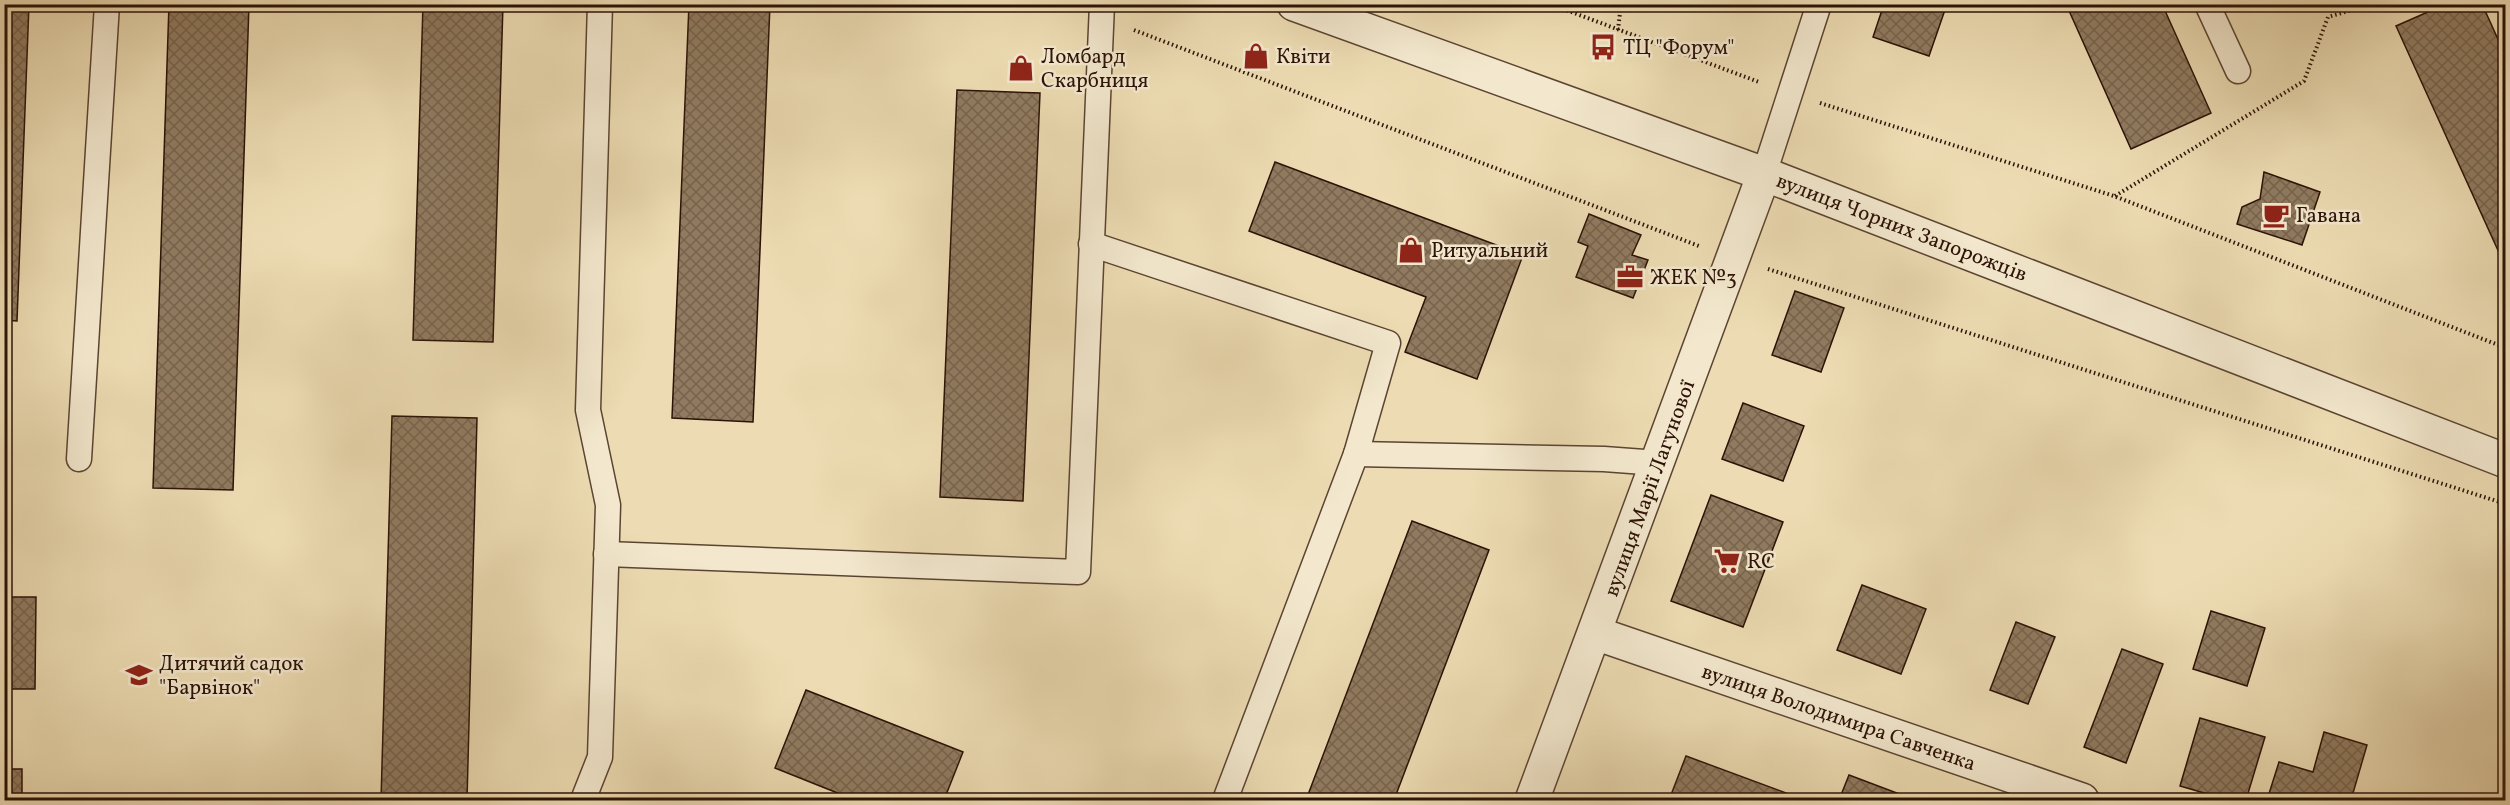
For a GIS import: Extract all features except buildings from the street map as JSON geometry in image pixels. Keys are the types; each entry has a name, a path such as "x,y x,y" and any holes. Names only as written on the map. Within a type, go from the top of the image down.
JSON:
{"street":[{"name":"вулиця Чорних Запорожців","path":"1300,6 1764,174 2505,461"},
{"name":"вулиця Марії Лагунової","path":"1532,801 1764,174"},
{"name":"вулиця Володимира Савченка","path":"1595,633 2082,801"}],"lane":[{"path":"79,459 106,4"},
{"path":"583,801 600,757 608,505 588,410 600,4"},
{"path":"1764,174 1819,4"},
{"path":"2207,4 2238,71"},
{"path":"606,554 1078,572 1101,11"},
{"path":"1091,244 1388,343 1356,454 1225,801"},
{"path":"1356,454 1604,459 1658,463"}],"path":[{"path":"1550,4 1790,94 2114,196 2505,348"},
{"path":"1618,30 1621,4"},
{"path":"1101,11 1733,258 2505,504"}],"place":[{"name":"ТЦ \"Форум\"","path":"1603,47"},
{"name":"Квіти","path":"1256,56"},
{"name":"Ломбард Скарбниця","path":"1021,68"},
{"name":"Гавана","path":"2276,215"},
{"name":"Ритуальний","path":"1411,250"},
{"name":"ЖЕК №3","path":"1630,277"},
{"name":"RC","path":"1727,561"},
{"name":"Дитячий садок \"Барвінок\"","path":"139,675"}]}
